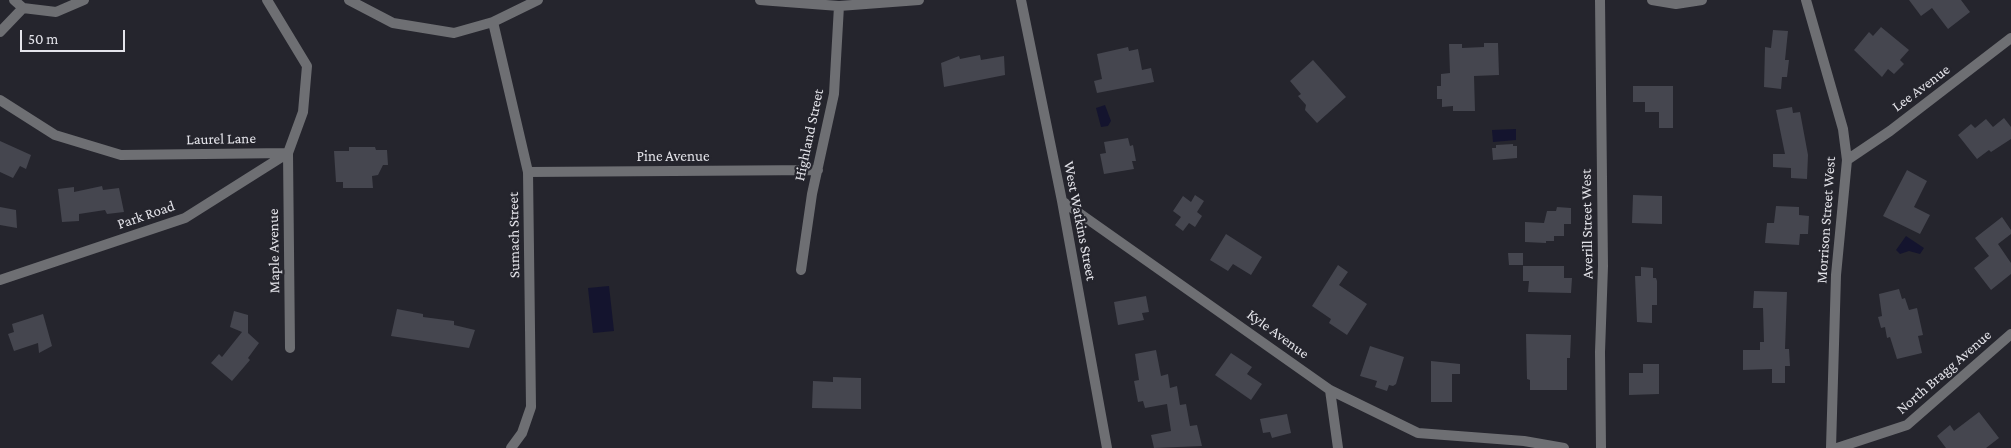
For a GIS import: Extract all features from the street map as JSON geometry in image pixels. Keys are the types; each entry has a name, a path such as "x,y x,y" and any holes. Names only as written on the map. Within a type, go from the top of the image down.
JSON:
{"street":[{"path":"14,0 22,4 56,12 84,0"},
{"path":"267,0 307,66 303,112 288,153"},
{"path":"349,0 393,23 454,33 493,22 538,0"},
{"path":"760,0 839,6 919,0"},
{"name":"West Watkins Street","path":"1021,0 1062,201 1107,448"},
{"name":"Averill Street West","path":"1600,0 1603,266 1600,352 1600,448"},
{"path":"1652,0 1676,4 1702,0"},
{"name":"Morrison Street West","path":"1806,0 1843,129 1847,160 1836,275 1831,448"},
{"path":"0,32 22,4"},
{"name":"Highland Street","path":"801,270 812,194 834,94 839,6"},
{"name":"Sumach Street","path":"493,22 528,172 531,407 522,433 512,448"},
{"name":"Lee Avenue","path":"1847,160 1890,131 2011,38"},
{"name":"Laurel Lane","path":"0,100 55,135 121,155 288,153"},
{"name":"Park Road","path":"0,280 185,218 288,153"},
{"name":"Maple Avenue","path":"288,153 290,348"},
{"name":"Pine Avenue","path":"528,172 818,170"},
{"name":"Kyle Avenue","path":"1062,201 1330,390 1418,433 1497,444 1564,448"},
{"name":"North Bragg Avenue","path":"1837,448 1907,425 2011,334"},
{"path":"1330,390 1338,448"}],"shaded area":[{"path":"1105,105 1111,121 1108,126 1101,127 1096,108"},
{"path":"1516,129 1516,140 1493,142 1492,130"},
{"path":"1906,236 1924,248 1920,254 1909,251 1900,254 1896,250"},
{"path":"609,286 614,331 593,333 588,288"}],"building":[{"path":"1909,0 1961,0 1970,12 1948,29 1932,8 1921,16"},
{"path":"1881,27 1909,50 1900,60 1904,64 1894,74 1888,69 1882,77 1854,50 1869,32 1873,36"},
{"path":"1773,30 1788,31 1785,60 1789,60 1787,77 1782,77 1781,89 1764,87 1765,47 1771,48"},
{"path":"1484,43 1498,43 1499,75 1474,76 1475,111 1453,111 1453,106 1442,107 1442,99 1437,99 1437,86 1441,86 1441,74 1450,73 1449,44 1462,44 1462,48 1484,47"},
{"path":"1128,47 1129,51 1138,49 1142,70 1151,68 1154,82 1097,93 1094,81 1102,79 1097,54"},
{"path":"980,55 981,60 1004,56 1005,75 944,87 941,63 959,56 960,59"},
{"path":"1313,60 1346,97 1317,123 1305,110 1306,105 1298,96 1301,94 1290,81"},
{"path":"1633,86 1673,86 1673,128 1659,128 1659,112 1645,112 1645,102 1633,102"},
{"path":"1792,107 1793,113 1800,112 1808,155 1807,179 1791,178 1791,168 1773,167 1773,154 1785,154 1776,110"},
{"path":"2004,118 2011,127 2011,139 1991,152 1989,150 1977,159 1958,135 1971,124 1975,128 1986,119 1993,127"},
{"path":"1128,138 1130,146 1133,145 1136,161 1132,161 1134,169 1104,174 1100,154 1106,153 1104,142"},
{"path":"0,141 31,155 26,169 20,166 13,178 0,172"},
{"path":"1513,144 1513,146 1517,146 1517,158 1493,160 1492,148 1496,148 1496,145"},
{"path":"349,147 375,147 376,150 387,150 388,165 383,165 378,175 372,176 373,188 343,188 343,182 336,182 334,151 349,151"},
{"path":"1907,170 1927,181 1914,207 1930,215 1920,234 1883,216"},
{"path":"102,186 103,190 119,188 124,212 107,214 105,210 79,214 79,221 62,222 58,189 74,187 74,192"},
{"path":"1195,195 1204,201 1197,212 1202,216 1195,227 1189,223 1183,231 1175,225 1181,217 1173,211 1183,196 1191,202"},
{"path":"1633,195 1662,196 1662,224 1632,223"},
{"path":"1776,206 1799,207 1799,215 1809,216 1808,234 1800,234 1799,245 1765,243 1767,223 1774,223"},
{"path":"0,207 16,210 17,228 0,225"},
{"path":"1557,207 1571,208 1571,224 1564,224 1564,236 1554,236 1554,241 1546,241 1546,243 1525,242 1525,222 1544,223 1547,211 1556,211"},
{"path":"2002,217 2011,230 2011,234 1998,244 2011,263 2011,274 1991,290 1974,268 1989,256 1975,238"},
{"path":"1226,234 1262,257 1251,275 1233,264 1228,271 1210,260"},
{"path":"1508,253 1523,253 1523,265 1509,265"},
{"path":"1338,265 1348,272 1339,285 1367,304 1347,335 1329,323 1331,319 1312,306"},
{"path":"1523,266 1564,266 1564,278 1572,278 1571,293 1528,292 1529,281 1523,281"},
{"path":"1641,267 1653,268 1653,278 1656,278 1657,281 1657,305 1652,305 1652,323 1637,322 1635,276 1641,276"},
{"path":"1899,289 1902,299 1905,298 1909,310 1917,308 1923,335 1918,336 1922,353 1897,359 1890,337 1887,338 1885,327 1881,328 1878,317 1882,316 1879,294"},
{"path":"1754,291 1787,292 1785,349 1789,349 1790,366 1785,366 1785,383 1772,383 1772,369 1743,370 1743,350 1760,350 1760,342 1764,342 1763,308 1753,308"},
{"path":"1146,296 1149,312 1142,313 1144,320 1118,325 1114,302"},
{"path":"397,309 423,314 423,317 454,321 454,325 475,330 469,348 391,336"},
{"path":"234,311 248,315 248,333 259,343 248,358 250,360 232,381 211,363 219,354 222,357 242,332 230,327"},
{"path":"43,314 52,346 39,353 38,343 14,351 8,334 14,332 12,324"},
{"path":"1526,334 1571,335 1570,358 1567,358 1567,390 1530,390 1530,380 1527,379"},
{"path":"1370,346 1404,357 1396,384 1393,386 1389,385 1387,391 1375,387 1377,381 1360,376"},
{"path":"1156,350 1161,376 1168,374 1170,388 1177,386 1180,405 1186,404 1190,426 1197,425 1202,446 1154,448 1151,435 1171,431 1167,404 1145,408 1143,401 1138,402 1134,381 1139,380 1135,354"},
{"path":"1231,353 1252,367 1247,374 1262,384 1251,400 1215,375"},
{"path":"1431,361 1460,364 1460,374 1452,374 1452,402 1431,402"},
{"path":"1643,364 1659,364 1659,394 1629,395 1629,373 1643,373"},
{"path":"833,377 861,378 861,409 812,408 813,381 833,382"},
{"path":"1979,412 1999,438 1986,448 1946,448 1937,436 1950,425 1954,431"},
{"path":"1287,414 1291,433 1272,438 1270,432 1263,433 1260,419"}]}
